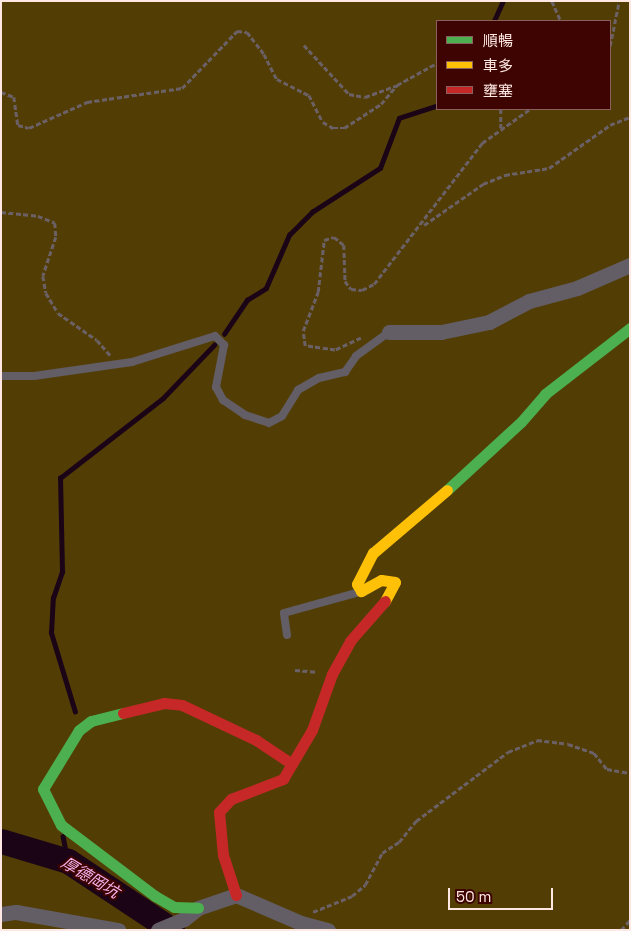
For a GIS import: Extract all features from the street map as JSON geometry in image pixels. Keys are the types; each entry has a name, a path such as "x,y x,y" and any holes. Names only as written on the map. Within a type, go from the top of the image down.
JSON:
{"street":[{"path":"389,332 440,332 489,322 529,301 577,288 630,265"},
{"path":"236,895 223,855 219,812 231,799 283,779 292,764 312,730 332,674 350,641 389,597 395,582 382,580 361,591 357,584 373,553 467,474 522,422 545,394 630,328"},
{"path":"198,908 174,907 155,896 61,825 43,789 79,730 91,721 164,703 182,705 213,718 256,740 292,764"},
{"path":"158,930 184,919 198,908 236,895 301,923 328,930"},
{"path":"1,914 16,912 118,930"}],"lane":[{"path":"1,376 34,376 160,355 215,336 224,345 216,387 223,400 245,415 269,423 282,416 298,390 319,378 345,372 356,356 389,332"},
{"path":"287,635 284,613 361,591"}],"path":[{"path":"552,1 561,20"},
{"path":"611,41 619,1"},
{"path":"1,92 14,98 18,125 29,128 87,102 182,88 237,31 247,32 264,54 277,79 308,95 323,122 332,128 357,122 398,86 436,64"},
{"path":"304,45 349,94 365,97 398,86"},
{"path":"501,110 501,128"},
{"path":"422,225 433,206 482,144 501,128 528,110"},
{"path":"366,336 335,350 304,346 304,331 318,292 324,240 334,237 344,245 345,281 351,289 362,290 374,284 395,253 422,225 483,184 505,175 549,168 610,125 630,117"},
{"path":"1,212 38,216 55,223 56,237 43,276 46,293 58,313 98,340 116,362"},
{"path":"301,923 318,907 352,896 365,885 382,853 399,842 416,821 508,752 537,740 568,744 594,753 607,770 630,773"},
{"path":"621,930 630,920"}],"shaded area":[{"path":"1,1 630,1 630,930 1,930"}],"waterway":[{"path":"494,20 503,1"},
{"path":"224,334 247,300 266,288 289,235 312,212 380,168 399,118 436,106"},
{"path":"75,712 51,633 53,598 62,572 60,478 163,398 214,345"},
{"path":"63,836 68,861"},
{"name":"厚德岡坑","path":"1,841 68,861 172,930"}],"traffic: fast":[{"path":"447,490 521,422 545,394 630,328"},
{"path":"123,713 91,721 79,730 43,789 61,825 155,896 174,907 198,908"}],"traffic: slow":[{"path":"385,601 395,582 381,580 361,591 357,584 373,553 447,490"}],"traffic: jam":[{"path":"236,895 223,855 219,812 231,799 283,779 312,730 332,674 350,641 385,601"},
{"path":"123,713 164,703 182,705 256,740 292,764"}]}
